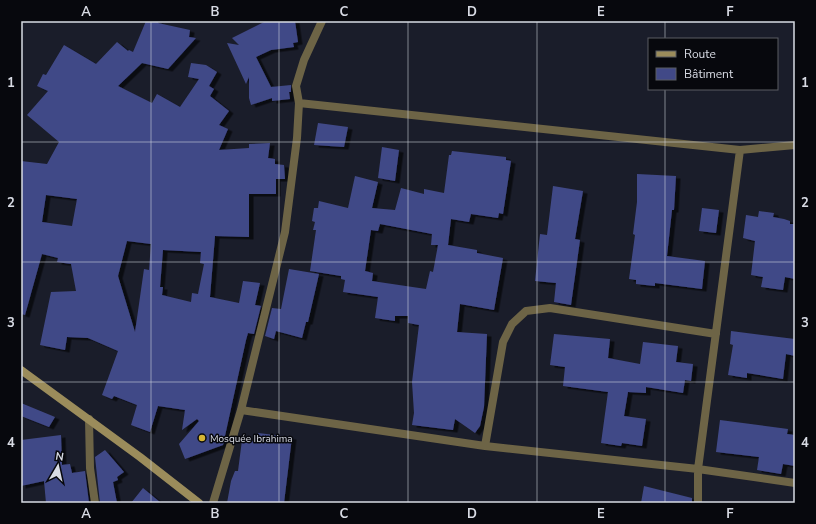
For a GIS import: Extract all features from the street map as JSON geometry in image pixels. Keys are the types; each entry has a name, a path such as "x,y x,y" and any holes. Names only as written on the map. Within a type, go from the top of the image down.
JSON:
{"street":[{"path":"213,503 241,410 285,232 297,138 299,102 296,86 304,60 322,21"},
{"path":"299,102 740,150 795,145"},
{"path":"698,503 698,468 740,150"},
{"path":"485,446 503,342 512,324 526,311 550,308 716,334"},
{"path":"21,370 89,419 199,503"},
{"path":"241,410 485,446 698,468 795,483"},
{"path":"89,419 90,468 95,503"}],"building":[{"path":"146,21 159,21 158,23 190,30 189,37 196,38 168,69 142,63 118,86 152,103 157,94 180,107 199,79 188,77 191,63 206,65 217,72 209,86 214,89 210,96 229,111 219,125 228,129 219,150 249,148 249,144 270,143 268,158 275,159 275,164 284,165 285,179 276,179 276,194 249,194 249,237 215,236 210,297 239,303 243,281 260,283 255,305 261,306 254,334 248,333 246,340 223,445 185,459 179,444 199,421 197,419 182,430 185,410 158,406 150,432 131,425 137,405 114,396 112,399 102,395 118,351 88,338 67,337 65,350 40,345 51,292 76,291 71,264 57,262 58,258 42,254 25,315 21,314 21,161 47,164 59,142 27,115 48,91 37,86 43,74 46,75 64,45 96,64 117,42 128,51 133,52","holes":["46,195 77,199 72,226 42,222","127,241 151,244 149,270 144,269 135,332 118,276","163,250 201,252 200,263 204,264 198,294 192,293 191,302 162,295 163,287 160,287"]},
{"path":"266,21 295,21 298,42 293,43 294,47 271,50 256,57 271,87 291,85 291,92 289,92 290,99 272,101 272,98 251,105 249,98 249,77 246,84 227,43 239,45 232,38"},
{"path":"318,123 348,127 344,147 314,145"},
{"path":"382,147 399,150 395,181 378,178"},
{"path":"452,151 506,157 506,160 511,161 503,214 499,213 498,218 471,214 469,222 451,219 448,245 477,250 477,253 503,258 494,310 460,304 457,332 487,334 484,407 480,426 475,433 455,419 453,430 412,425 414,413 412,382 419,325 408,323 408,316 395,316 395,321 375,318 378,297 343,292 345,280 341,279 341,276 310,271 316,230 313,230 315,222 312,221 314,208 318,208 319,201 348,208 355,176 378,182 372,208 395,210 401,188 424,194 424,189 444,193 449,155 451,155","holes":["380,224 432,234 431,245 438,245 433,272 430,271 426,289 372,281 373,273 365,271 371,230 378,231"]},
{"path":"637,174 676,176 674,210 672,210 667,256 705,261 702,289 655,283 655,286 636,284 636,280 629,279 635,235 633,234 637,202"},
{"path":"553,186 583,191 575,239 580,240 571,305 554,302 556,283 535,281 540,234 547,235"},
{"path":"702,208 719,210 716,233 699,231"},
{"path":"759,211 774,213 773,217 790,221 790,224 795,224 795,279 785,277 783,290 761,287 763,277 751,275 755,241 743,238 746,215 758,217"},
{"path":"289,269 319,274 308,322 306,322 302,338 276,331 274,339 265,336 272,308 281,309"},
{"path":"731,331 795,339 795,356 786,354 783,379 747,373 747,378 728,375 733,345 730,344"},
{"path":"554,334 610,339 608,358 640,364 643,342 678,346 676,362 693,364 691,381 685,380 683,393 646,387 646,393 628,392 624,416 646,419 642,446 622,443 621,446 601,443 608,392 563,386 565,367 550,365"},
{"path":"21,403 55,417 49,427 21,416"},
{"path":"720,420 788,429 787,434 795,435 795,466 783,464 781,474 757,470 759,457 716,452"},
{"path":"258,433 292,437 284,503 227,503 231,481 235,471 238,471 242,440 257,442"},
{"path":"61,435 62,465 70,464 72,473 85,471 89,503 46,503 44,481 21,486 21,440"},
{"path":"105,450 124,472 117,477 118,480 113,482 117,503 100,503 95,457"},
{"path":"644,486 692,498 692,503 641,503"},
{"path":"143,488 161,503 131,503"}],"place":[{"name":"Mosquée Ibrahima","path":"202,438"}]}
